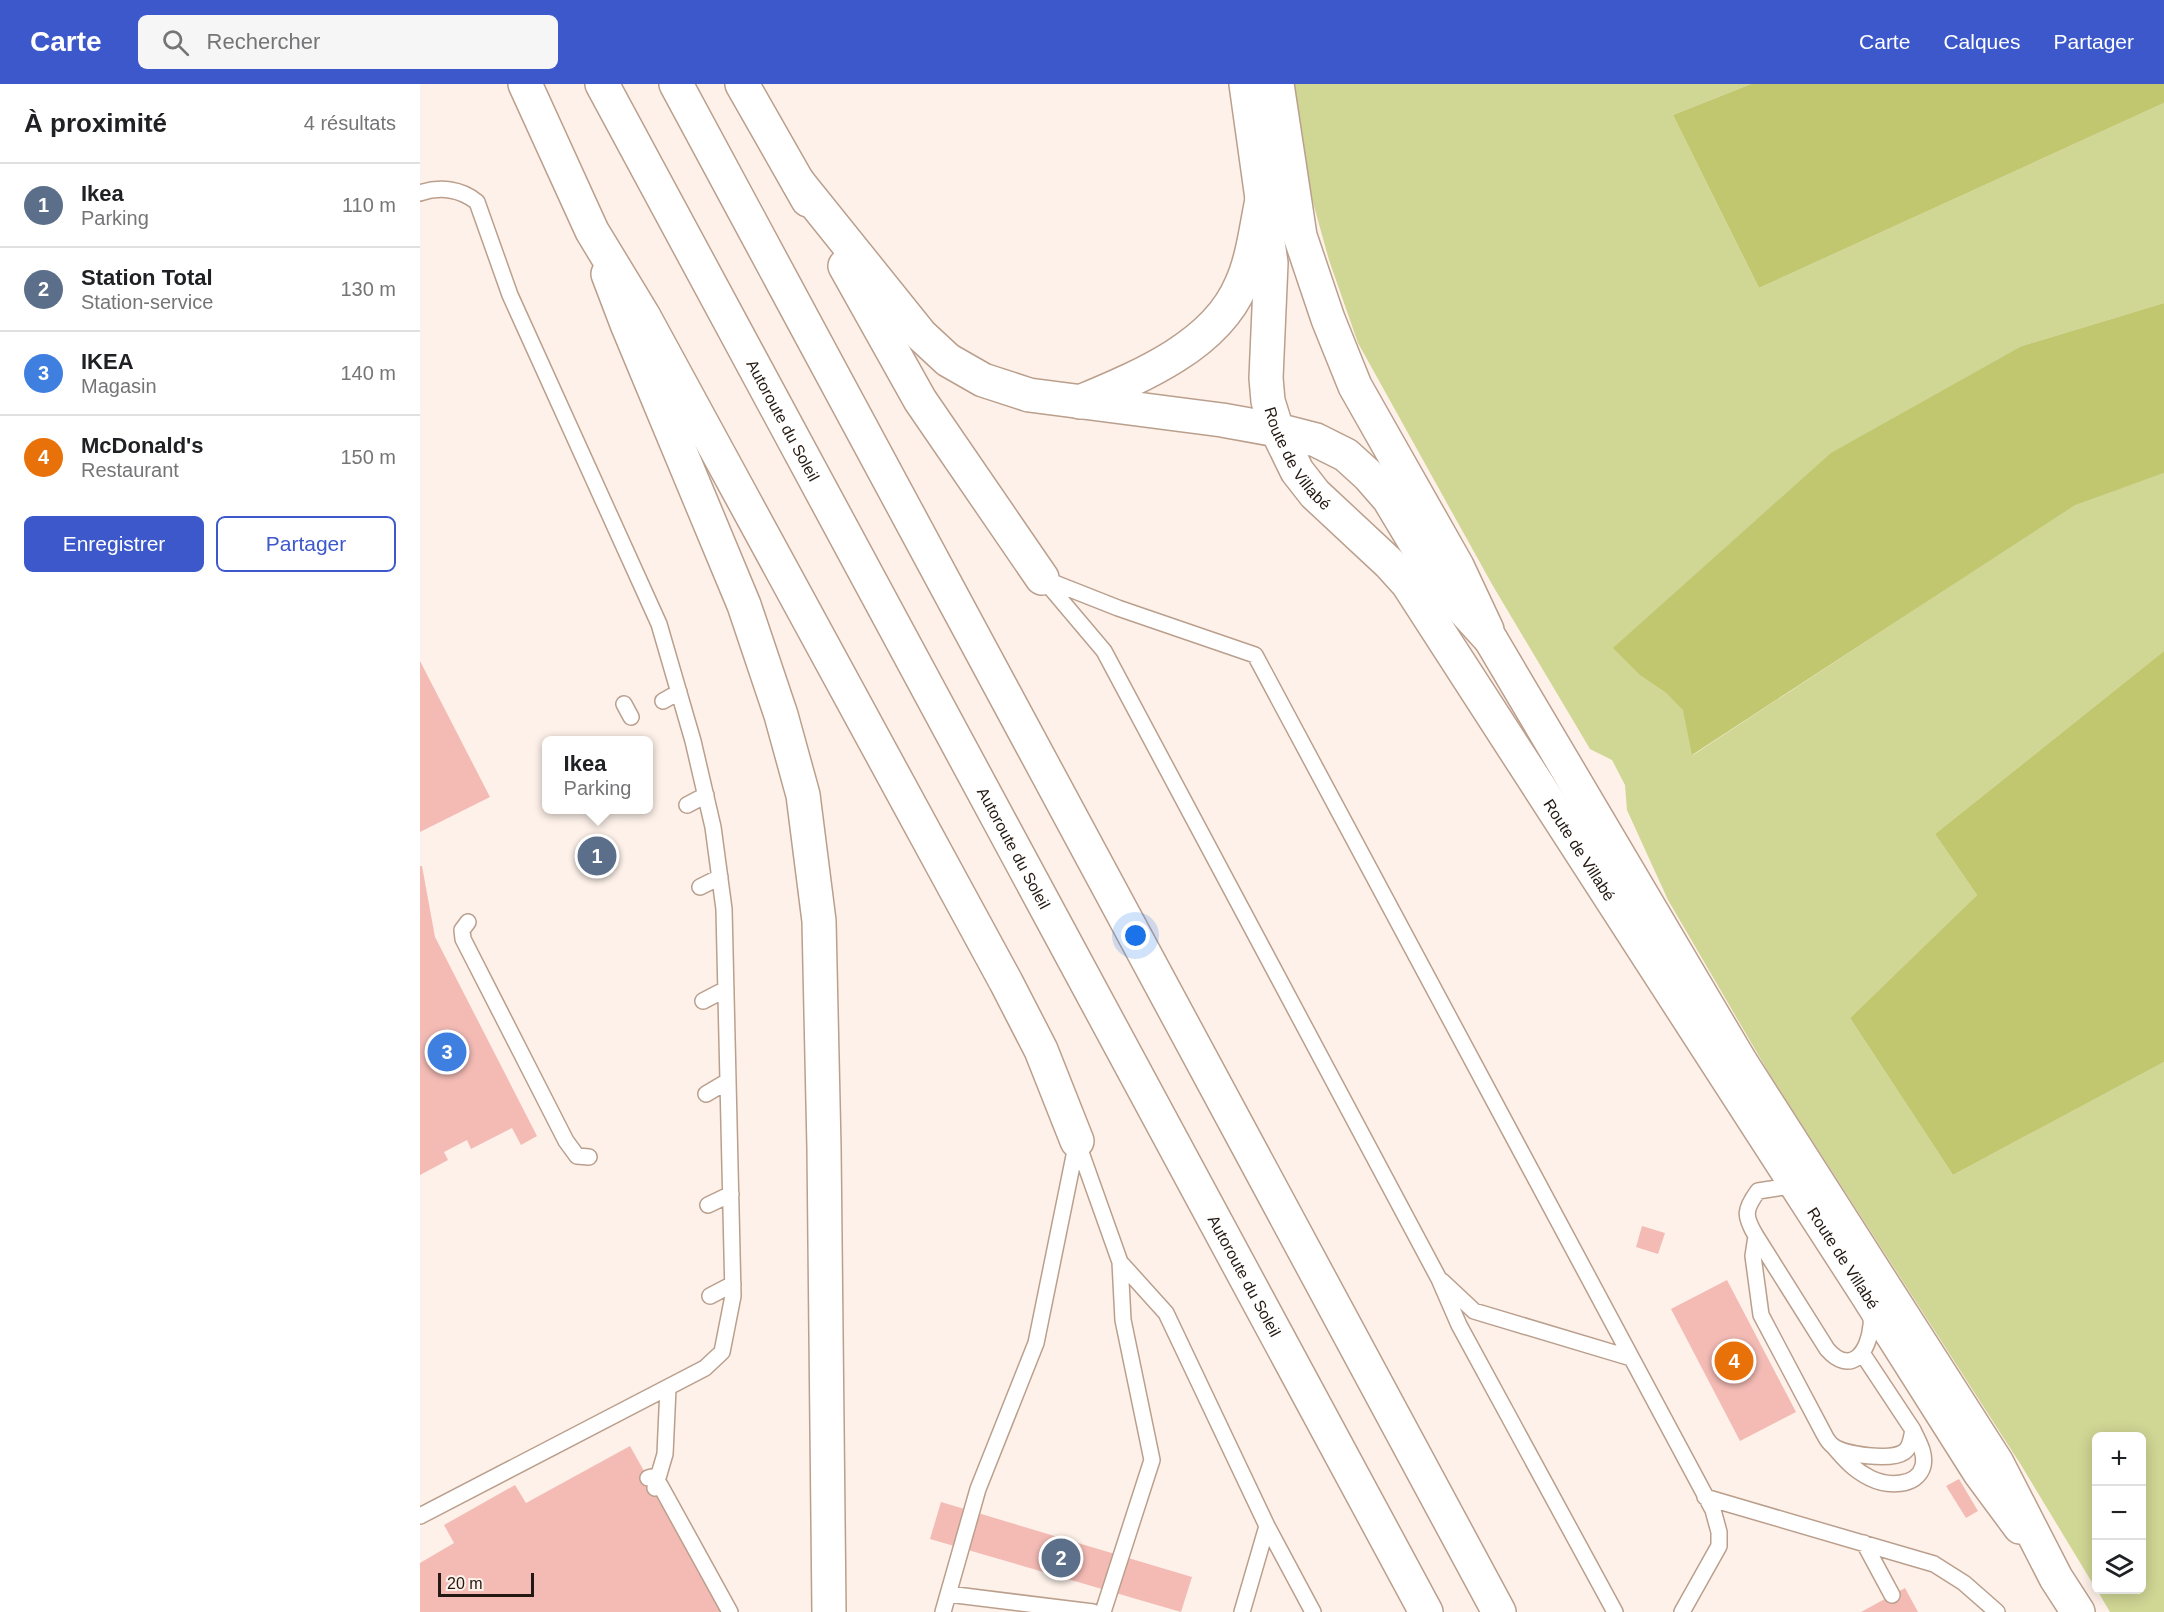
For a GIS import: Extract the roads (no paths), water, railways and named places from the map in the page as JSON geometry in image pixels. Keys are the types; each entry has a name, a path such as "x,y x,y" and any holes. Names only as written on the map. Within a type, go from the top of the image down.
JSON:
{"main road":[{"path":"525,84 592,231 627,324 744,605 781,715 803,795 819,921 824,1136 829,1612"},
{"name":"Autoroute du Soleil","path":"602,84 1426,1612"},
{"path":"676,84 1499,1612"},
{"path":"742,84 920,400 1042,578"},
{"name":"Route de Villabé","path":"1246,84 1271,263 1266,378 1268,401 1277,430 1297,471 1315,495 1389,563 1408,584 1980,1473 2078,1612"},
{"name":"Route de Villabé","path":"1277,84 1300,236 1328,319 1355,386 1457,566 1491,640 1740,1061 1997,1463 2056,1578"},
{"path":"798,182 921,335 948,360 983,380 1029,395 1222,420 1277,430 1316,440 1346,455 1389,499 1440,584 1491,640"},
{"path":"1080,402 1161,365 1186,348 1221,318 1241,286 1262,200"},
{"path":"592,231 643,315 1006,982 1041,1050 1077,1141"}],"lane":[{"path":"420,193 439,189 454,190 477,202 510,295 659,624 680,692 713,826 724,909 733,1284 733,1296 722,1352 705,1368 420,1515"},
{"path":"1042,578 1104,651 1439,1279 1459,1325 1615,1612"},
{"path":"1042,578 1118,608 1255,655 1716,1518 1719,1546 1682,1612"},
{"path":"663,701 680,692"},
{"path":"687,805 706,795"},
{"path":"700,887 720,877"},
{"path":"468,922 462,930 463,939 499,996 544,1086 569,1148 577,1156 589,1157"},
{"path":"703,1001 726,989"},
{"path":"706,1094 728,1082"},
{"path":"1077,1141 1120,1262 1123,1320 1152,1460 1103,1612"},
{"path":"944,1612 978,1489 1036,1343 1077,1141"},
{"path":"1796,1188 1784,1187 1758,1191 1748,1205 1747,1214 1756,1236 1835,1359 1845,1362 1855,1360 1862,1353 1872,1325 1866,1293"},
{"path":"708,1205 731,1194"},
{"path":"1756,1236 1753,1256 1761,1315 1824,1434 1851,1467 1872,1479 1905,1483 1916,1477 1923,1466 1922,1448 1913,1430 1862,1353"},
{"path":"1120,1262 1166,1313 1267,1526 1313,1612"},
{"path":"1439,1279 1474,1311 1631,1358"},
{"path":"711,1296 733,1284"},
{"path":"668,1388 666,1455 651,1484 651,1477 660,1485 730,1612"},
{"path":"1833,1446 1859,1454 1891,1456 1904,1453 1910,1445 1913,1430"},
{"path":"1705,1497 1934,1564 1964,1582 1997,1612"},
{"path":"1242,1612 1267,1526"},
{"path":"1864,1543 1892,1595"},
{"path":"1964,1582 1978,1612"},
{"path":"948,1594 1093,1612"}],"place":[{"name":"Ikea","path":"597,856"},
{"name":"IKEA","path":"447,1052"},
{"name":"McDonald's","path":"1734,1361"},
{"name":"Station Total","path":"1061,1558"}]}
